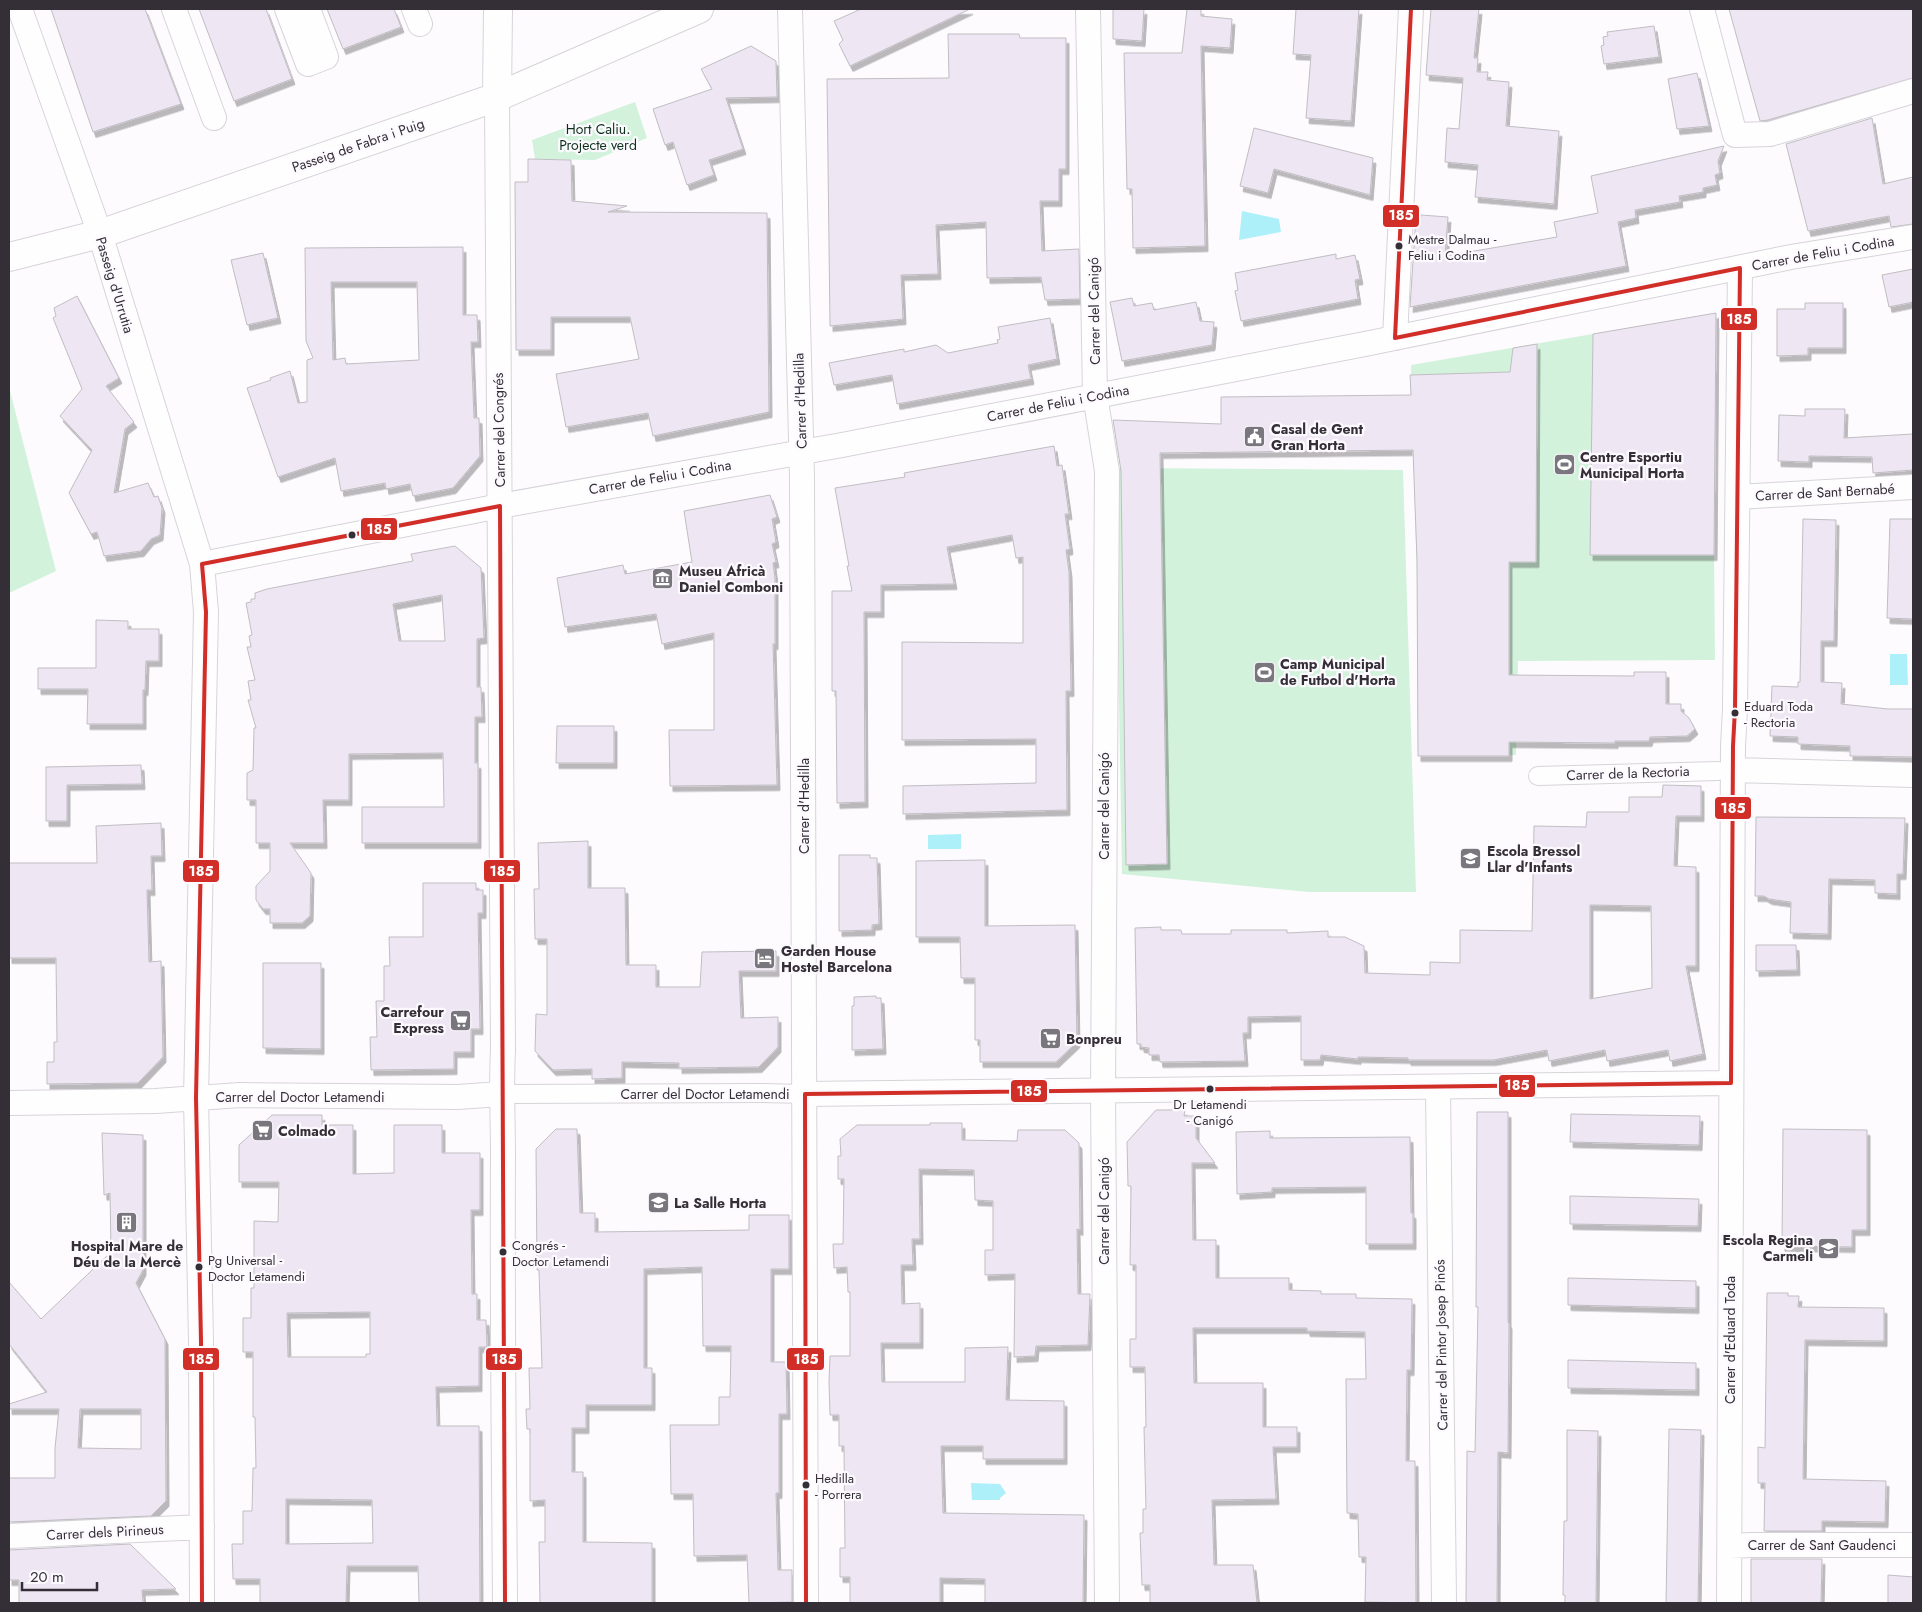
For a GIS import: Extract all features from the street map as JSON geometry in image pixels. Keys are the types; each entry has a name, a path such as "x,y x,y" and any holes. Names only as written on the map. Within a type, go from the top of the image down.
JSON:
{"street":[{"name":"Passeig d'Urrutia","path":"20,9 100,234 202,564 206,612 196,1098 201,1340 202,1603"},
{"path":"174,9 214,118"},
{"path":"287,9 308,64 326,56 308,9"},
{"path":"497,97 498,9"},
{"name":"Passeig de Fabra i Puig","path":"9,257 100,234 497,97 699,9"},
{"name":"Carrer d'Hedilla","path":"790,9 802,452 806,1094 806,1603"},
{"name":"Carrer del Canigó","path":"1088,9 1095,396 1107,471 1103,1091 1107,1603"},
{"path":"1395,338 1411,9"},
{"path":"1702,9 1735,135 1770,134 1913,90"},
{"name":"Carrer del Congrés","path":"497,97 503,1040 501,1252 505,1603"},
{"name":"Carrer de Feliu i Codina","path":"202,564 500,506 802,452 1095,396 1395,338 1791,257 1913,237"},
{"name":"Carrer d'Eduard Toda","path":"1729,1603 1731,1083 1726,770 1738,497 1740,268"},
{"name":"Carrer de Sant Bernabé","path":"1738,497 1913,487"},
{"name":"Carrer de la Rectoria","path":"1538,776 1726,770 1913,775"},
{"name":"Carrer del Doctor Letamendi","path":"9,1103 156,1101 240,1095 458,1096 761,1092 806,1094 1731,1083"},
{"name":"Carrer del Pintor Josep Pinós","path":"1438,1086 1444,1603"},
{"name":"Carrer dels Pirineus","path":"9,1536 202,1527"},
{"name":"Carrer de Sant Gaudenci","path":"1730,1546 1752,1544 1913,1545"}],"green space":[{"name":"Hort Caliu. Projecte verd","path":"635,102 647,138 595,160 535,159 532,140"},
{"name":"Centre Esportiu Municipal Horta","path":"1716,313 1715,660 1518,661 1516,755 1418,756 1417,581 1411,365"},
{"path":"9,387 56,571 9,593"},
{"name":"Camp Municipal de Futbol d'Horta","path":"1115,468 1403,470 1416,892 1309,892 1122,874"}],"water":[{"path":"1242,211 1279,219 1281,232 1239,240"},
{"path":"1890,654 1907,654 1908,685 1890,685"},
{"path":"961,834 961,849 928,849 928,835"},
{"path":"971,1483 1000,1484 1006,1493 1000,1500 972,1500"}],"building":[{"path":"51,9 145,9 181,104 93,132"},
{"path":"199,9 266,9 292,79 234,101"},
{"path":"327,9 394,9 401,27 343,49"},
{"path":"861,9 970,9 850,66 839,44 843,40 834,21"},
{"path":"1113,9 1144,9 1142,41 1113,39"},
{"path":"1187,9 1201,9 1201,16 1232,19 1230,48 1201,46 1205,246 1133,248 1132,189 1127,189 1124,53 1182,53"},
{"path":"1296,9 1359,9 1351,121 1306,118 1311,55 1293,54"},
{"path":"1431,9 1479,9 1474,58 1478,58 1477,72 1488,72 1487,80 1509,82 1506,126 1559,131 1554,204 1475,197 1478,165 1445,162 1447,128 1459,129 1463,78 1426,75"},
{"path":"1729,9 1913,9 1913,78 1760,121"},
{"path":"1654,26 1659,57 1604,64 1601,46 1604,45 1603,37 1608,36 1607,32"},
{"path":"948,34 1019,34 1020,38 1066,38 1066,169 1059,169 1059,201 1040,201 1042,251 1079,249 1080,299 1045,300 1041,277 987,278 986,222 936,225 938,274 901,275 903,319 830,326 827,79 949,78"},
{"path":"751,46 776,61 777,97 726,98 743,149 709,160 714,175 687,185 673,142 665,145 653,109 712,89 701,69"},
{"path":"1697,73 1709,126 1677,129 1668,79"},
{"path":"1872,118 1883,184 1913,177 1913,224 1891,227 1889,216 1808,231 1786,144"},
{"path":"1254,128 1373,158 1370,195 1274,169 1268,193 1240,186"},
{"path":"1724,146 1718,161 1720,173 1715,175 1717,185 1703,188 1703,192 1679,196 1680,202 1635,210 1636,218 1618,222 1626,266 1410,307 1416,216 1448,217 1445,256 1557,237 1554,222 1598,213 1591,176"},
{"path":"528,159 571,160 572,201 627,206 608,212 767,213 769,412 653,436 648,413 566,427 556,374 639,359 630,317 551,317 551,350 516,350 515,182 528,182"},
{"path":"463,247 463,315 477,315 478,342 471,342 474,418 479,418 480,456 453,488 413,496 410,484 386,489 385,483 341,491 335,458 278,477 247,388 290,371 298,403 307,402 307,360 313,358 306,341 305,248","holes":["331,282 417,282 419,360 346,364 345,358 333,360"]},
{"path":"263,253 278,318 247,325 231,260"},
{"path":"1336,254 1336,259 1355,255 1360,279 1355,280 1358,299 1241,321 1235,291 1238,290 1235,273"},
{"path":"1913,269 1913,302 1889,307 1882,275"},
{"path":"77,296 119,378 106,386 134,422 125,429 114,493 148,483 154,497 158,496 162,508 160,535 151,539 141,551 104,556 97,532 91,534 69,493 92,450 60,416 82,389 53,318 56,316 54,308"},
{"path":"1132,298 1134,306 1152,303 1154,310 1196,302 1200,321 1214,322 1212,345 1122,361 1110,302"},
{"path":"1805,303 1843,303 1843,348 1808,348 1808,355 1777,356 1777,309 1805,309"},
{"path":"1716,313 1714,555 1590,555 1593,334"},
{"path":"1050,318 1057,359 1028,365 1031,379 897,404 892,375 834,385 829,363 904,349 904,352 936,345 948,353 998,343 997,340 1000,339 998,327"},
{"path":"1537,344 1536,562 1509,562 1509,675 1634,676 1634,672 1666,672 1666,704 1681,704 1681,711 1689,718 1695,729 1687,736 1650,737 1649,741 1615,741 1615,743 1509,742 1509,756 1418,756 1417,560 1413,450 1160,453 1167,864 1126,865 1121,471 1113,420 1221,424 1221,397 1411,395 1410,375 1510,372 1513,348"},
{"path":"1805,409 1845,409 1844,438 1913,434 1913,470 1873,473 1872,457 1809,456 1809,462 1778,461 1779,415 1805,416"},
{"path":"1054,446 1057,466 1062,465 1069,514 1065,514 1070,549 1066,550 1069,572 1071,691 1066,691 1067,810 903,814 903,786 1036,783 1036,739 902,740 902,642 1023,643 1023,557 1016,558 1012,535 947,547 954,584 881,585 881,612 864,612 865,802 837,803 836,691 832,691 832,591 852,591 835,488 905,477 904,473"},
{"path":"770,495 777,517 772,519 776,542 772,544 776,562 773,563 775,579 775,644 773,644 777,785 670,786 669,730 714,730 714,633 662,644 656,614 565,627 557,578 623,565 625,574 692,562 684,511"},
{"path":"1803,519 1836,520 1834,641 1821,641 1821,682 1842,683 1841,704 1888,709 1913,709 1913,757 1850,756 1850,746 1798,744 1798,737 1770,736 1772,686 1798,687 1798,682 1800,682"},
{"path":"1890,519 1913,519 1913,619 1887,618"},
{"path":"455,546 481,568 484,638 477,639 477,687 481,687 482,717 475,717 475,763 478,763 478,843 362,843 362,807 444,807 443,753 349,754 349,800 323,800 324,843 290,843 311,873 310,916 302,923 270,923 270,909 263,909 256,900 256,886 270,871 270,843 256,843 256,800 247,800 247,773 253,770 254,728 256,728 248,700 251,700 248,681 255,680 247,647 251,647 249,636 252,635 246,603 251,602 251,599 255,599 255,593 267,589 413,561 411,554","holes":["442,595 445,641 399,641 393,604"]},
{"path":"96,620 128,621 128,629 159,629 159,661 146,661 145,690 143,690 143,724 87,724 88,689 38,689 38,668 96,668"},
{"path":"557,726 614,726 614,763 556,763"},
{"path":"141,765 142,784 67,785 67,821 46,821 46,767"},
{"path":"1663,785 1701,786 1701,816 1676,816 1674,866 1696,867 1696,966 1686,966 1703,1054 1670,1061 1668,1050 1607,1061 1605,1050 1549,1061 1547,1050 1493,1060 1408,1060 1408,1058 1358,1057 1358,1059 1321,1055 1320,1060 1301,1060 1301,1016 1248,1017 1248,1033 1243,1033 1245,1061 1160,1062 1159,1055 1149,1055 1149,1048 1141,1047 1141,1044 1137,1044 1135,928 1161,927 1161,930 1181,930 1182,934 1231,934 1231,930 1287,930 1287,933 1328,931 1328,937 1345,937 1364,946 1365,973 1430,975 1430,962 1460,963 1460,930 1532,931 1534,826 1586,827 1587,812 1629,812 1629,797 1662,797","holes":["1590,905 1651,906 1652,988 1590,999"]},
{"path":"1756,817 1905,818 1903,874 1897,874 1897,894 1875,893 1875,880 1829,879 1828,934 1790,933 1791,902 1755,896"},
{"path":"161,823 162,856 151,856 152,890 147,890 149,962 161,961 163,1057 138,1083 47,1084 47,1062 54,1062 54,1042 57,1042 56,958 9,958 9,863 97,863 96,826"},
{"path":"588,841 588,888 625,888 626,965 656,965 656,987 700,987 702,952 776,951 776,971 739,971 741,1018 778,1017 778,1047 759,1067 679,1068 679,1063 622,1062 622,1078 592,1079 592,1069 553,1070 535,1051 536,1014 547,1015 547,939 535,939 534,889 539,889 538,843"},
{"path":"839,855 870,855 870,858 877,858 879,924 872,925 872,930 839,931"},
{"path":"985,860 985,926 1075,925 1077,1042 1056,1062 980,1062 980,1040 975,1040 975,978 961,978 960,937 916,937 916,861"},
{"path":"423,883 476,883 476,890 483,890 483,913 478,913 480,1029 471,1029 471,1052 454,1052 454,1069 371,1070 370,1037 377,1037 376,1001 384,1001 384,966 390,966 389,937 423,937"},
{"path":"1756,945 1796,945 1797,970 1756,971"},
{"path":"263,963 321,963 321,1049 263,1048"},
{"path":"876,996 876,998 881,998 883,1049 852,1050 852,1006 854,1006 854,997"},
{"path":"1156,1110 1185,1110 1184,1116 1196,1116 1196,1138 1215,1163 1192,1163 1193,1240 1216,1240 1216,1278 1289,1278 1289,1290 1321,1291 1321,1294 1356,1294 1356,1298 1412,1299 1411,1370 1407,1370 1406,1461 1415,1461 1416,1603 1365,1602 1366,1557 1359,1557 1358,1514 1347,1513 1346,1379 1366,1379 1365,1332 1307,1331 1307,1328 1193,1328 1194,1383 1263,1383 1263,1427 1297,1427 1297,1447 1273,1447 1276,1499 1212,1500 1214,1565 1253,1565 1257,1603 1150,1603 1150,1585 1142,1585 1140,1533 1143,1533 1143,1509 1146,1509 1145,1367 1130,1367 1130,1339 1136,1339 1136,1265 1130,1265 1131,1186 1128,1186 1127,1142"},
{"path":"1477,1112 1508,1112 1508,1453 1498,1452 1497,1603 1466,1603 1467,1451 1475,1452 1478,1307 1476,1307"},
{"path":"1571,1114 1700,1116 1699,1145 1570,1142"},
{"path":"272,1115 322,1115 322,1125 353,1125 353,1174 394,1173 394,1125 442,1125 442,1153 480,1153 480,1210 471,1210 472,1294 477,1294 477,1320 486,1320 487,1347 479,1347 479,1386 436,1387 437,1426 479,1426 480,1603 419,1603 418,1566 347,1566 346,1603 260,1603 260,1579 233,1579 232,1544 243,1544 243,1511 252,1511 253,1468 256,1468 255,1417 253,1417 253,1352 243,1352 243,1318 251,1318 251,1288 254,1288 254,1221 278,1222 279,1182 239,1182 239,1145","holes":["370,1312 370,1354 366,1354 366,1357 288,1357 287,1313","286,1499 372,1500 373,1543 286,1544"]},
{"path":"930,1123 962,1123 962,1140 1017,1141 1018,1130 1065,1130 1079,1143 1080,1230 1077,1229 1078,1294 1090,1294 1088,1345 1036,1346 1035,1356 1014,1357 1015,1274 985,1275 985,1250 993,1250 993,1201 975,1200 974,1170 919,1169 920,1239 912,1239 913,1265 901,1265 902,1304 920,1303 920,1343 881,1343 882,1382 965,1382 965,1348 1008,1347 1006,1400 1064,1401 1064,1459 983,1459 983,1446 941,1446 943,1513 1084,1515 1083,1603 985,1603 985,1579 940,1578 940,1603 850,1603 850,1577 840,1577 840,1548 845,1548 844,1446 839,1446 839,1415 830,1415 829,1382 830,1356 850,1356 850,1292 848,1292 847,1267 834,1268 833,1244 843,1244 844,1179 838,1179 838,1156 841,1156 840,1139 857,1125 930,1125"},
{"path":"556,1129 577,1129 580,1213 595,1213 595,1232 749,1230 749,1215 789,1215 789,1269 771,1269 771,1362 786,1362 787,1414 779,1414 779,1493 776,1493 778,1570 792,1570 792,1602 749,1603 747,1555 694,1556 693,1494 671,1494 670,1425 719,1425 719,1397 730,1397 731,1346 703,1346 702,1267 644,1269 644,1368 652,1368 652,1405 586,1405 586,1428 572,1428 572,1472 583,1472 583,1542 652,1543 652,1603 540,1603 539,1542 545,1542 545,1500 530,1501 530,1429 527,1429 526,1409 530,1409 529,1368 542,1368 539,1270 537,1270 536,1149"},
{"path":"1783,1129 1867,1130 1867,1230 1852,1230 1852,1247 1782,1246"},
{"path":"1270,1131 1270,1138 1410,1137 1413,1244 1366,1244 1366,1187 1272,1188 1272,1192 1237,1194 1236,1132"},
{"path":"102,1133 143,1135 143,1270 136,1283 165,1339 166,1501 151,1516 9,1522 9,1478 55,1478 55,1448 59,1409 9,1409 9,1404 47,1392 9,1344 9,1282 41,1319 111,1252 110,1193 104,1195","holes":["80,1409 141,1409 141,1449 78,1448"]},
{"path":"1570,1196 1699,1199 1698,1226 1570,1224"},
{"path":"1568,1278 1696,1281 1696,1308 1568,1305"},
{"path":"1767,1293 1788,1293 1788,1296 1799,1296 1798,1307 1884,1308 1884,1341 1805,1340 1803,1479 1886,1481 1885,1522 1822,1521 1822,1531 1764,1531 1765,1483 1758,1483 1758,1447 1765,1448"},
{"path":"1568,1360 1696,1363 1696,1390 1568,1388"},
{"path":"1669,1429 1701,1430 1698,1603 1666,1603"},
{"path":"1567,1430 1598,1431 1596,1603 1565,1603 1565,1595 1563,1595 1564,1521 1567,1521"},
{"path":"130,1544 176,1589 142,1590 143,1603 19,1603 19,1580 9,1580 9,1550"},
{"path":"1751,1559 1822,1559 1821,1603 1751,1603"},
{"path":"1888,1575 1913,1577 1913,1603 1888,1603"}],"transit line":[{"name":"185","path":"806,1603 805,1094 1731,1083 1733,746 1740,268 1395,338 1411,9"},
{"name":"185","path":"202,1603 201,1341 196,1098 206,612 202,564 500,506 505,1603"}],"place":[{"name":"Mestre Dalmau - Feliu i Codina","path":"1399,246"},
{"name":"Casal de Gent Gran Horta","path":"1255,437"},
{"name":"Centre Esportiu Municipal Horta","path":"1564,465"},
{"name":"Museu Africà Daniel Comboni","path":"663,579"},
{"name":"Camp Municipal de Futbol d'Horta","path":"1264,672"},
{"name":"Eduard Toda - Rectoria","path":"1735,713"},
{"name":"Escola Bressol Llar d'Infants","path":"1471,859"},
{"name":"Garden House Hostel Barcelona","path":"765,959"},
{"name":"Carrefour Express","path":"460,1020"},
{"name":"Bonpreu","path":"1050,1039"},
{"name":"Dr Letamendi - Canigó","path":"1210,1089"},
{"name":"Colmado","path":"262,1131"},
{"name":"La Salle Horta","path":"658,1203"},
{"name":"Hospital Mare de Déu de la Mercè","path":"127,1223"},
{"name":"Escola Regina Carmeli","path":"1829,1248"},
{"name":"Congrés - Doctor Letamendi","path":"503,1252"},
{"name":"Pg Universal - Doctor Letamendi","path":"199,1267"},
{"name":"Hedilla - Porrera","path":"806,1485"}]}
